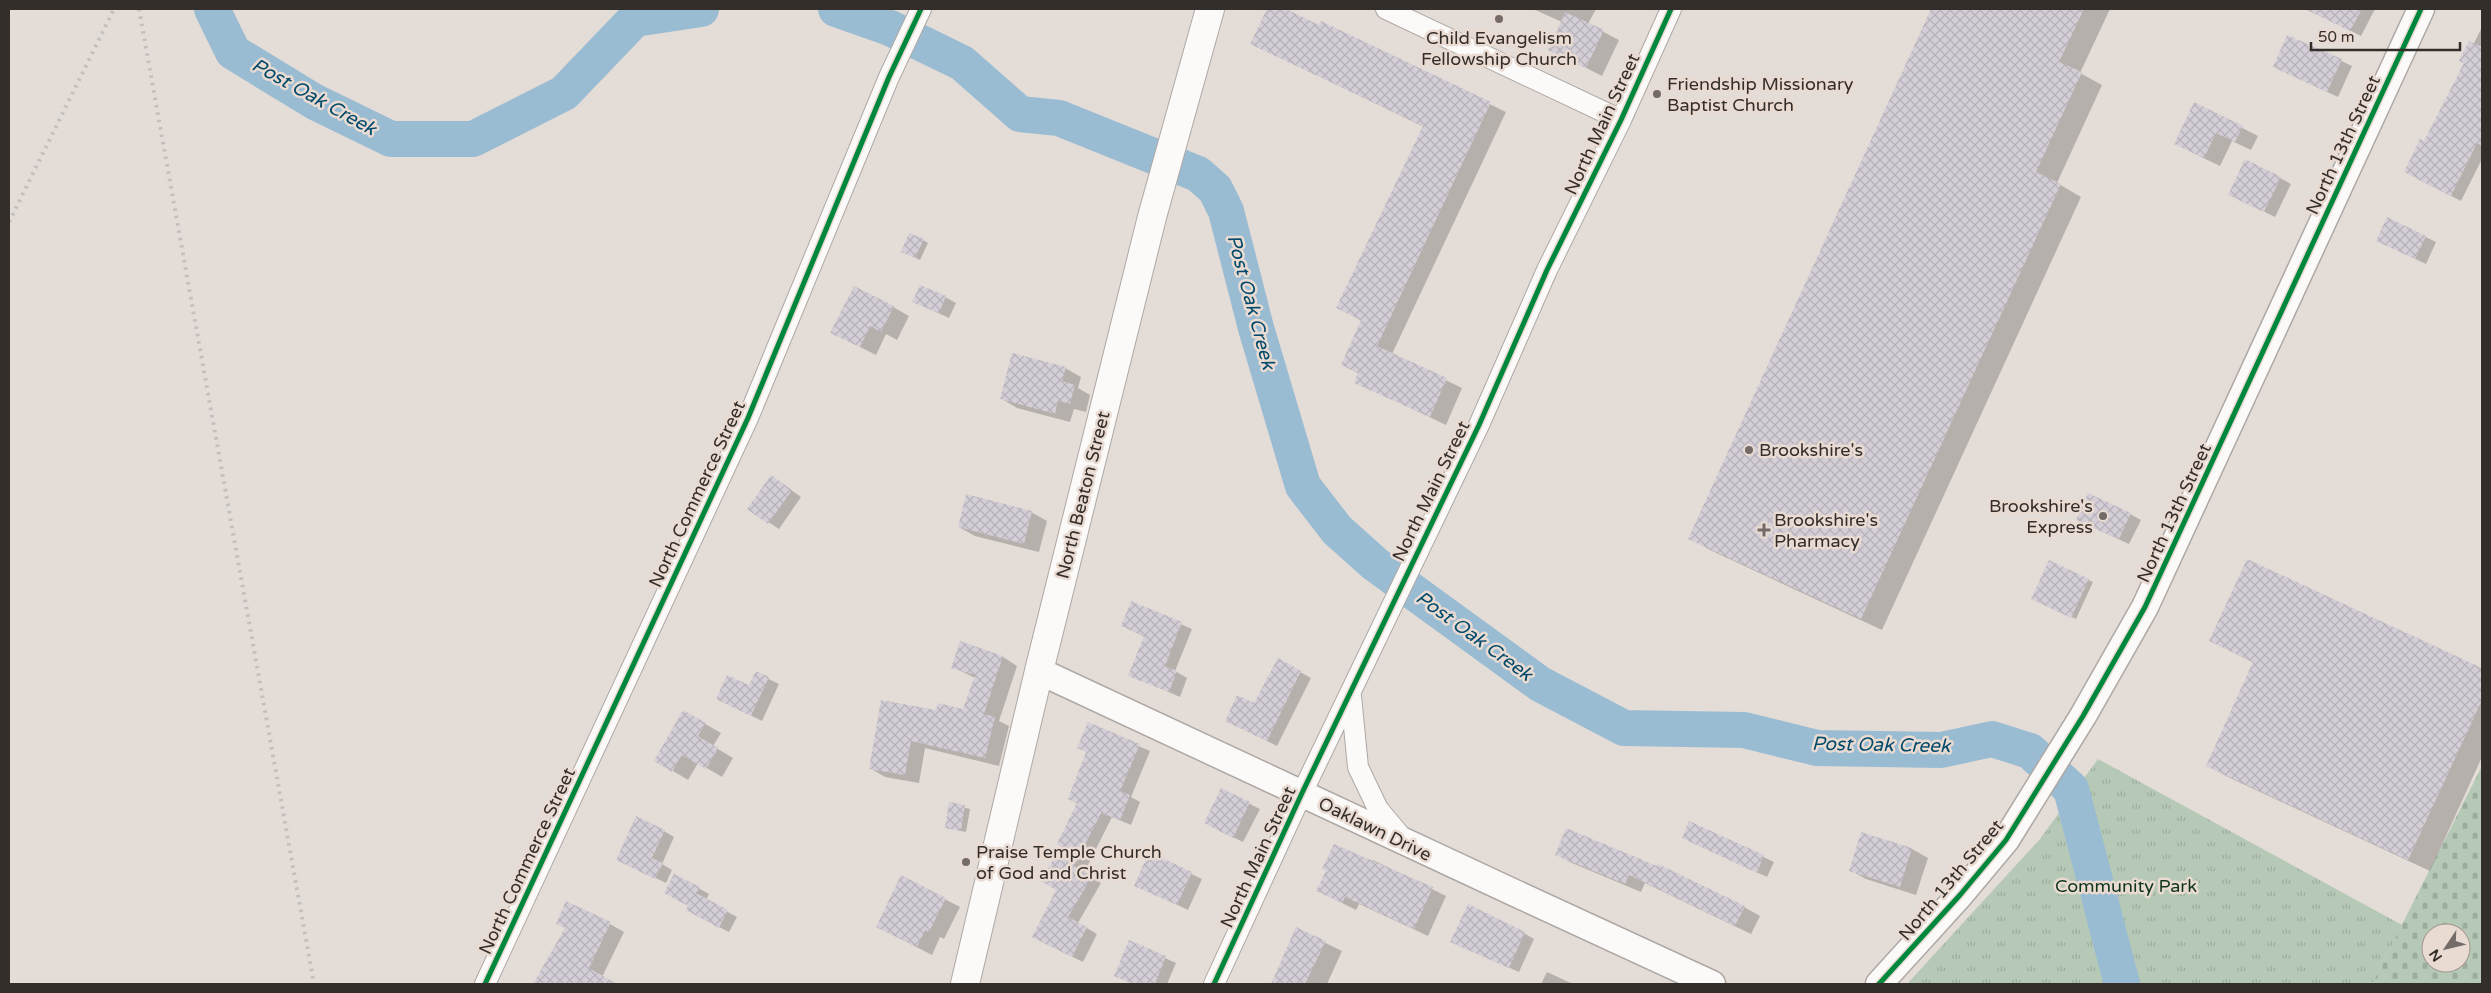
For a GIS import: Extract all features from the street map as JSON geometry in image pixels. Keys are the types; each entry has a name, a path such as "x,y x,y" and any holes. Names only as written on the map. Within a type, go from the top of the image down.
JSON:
{"main road":[{"name":"North Beaton Street","path":"965,984 1039,672 1152,217 1210,9"}],"street":[{"name":"North Commerce Street","path":"485,984 748,418 889,77 921,9"},
{"path":"1386,9 1621,120"},
{"name":"North Main Street","path":"1214,984 1302,793 1351,695 1386,616 1484,413 1547,270 1621,120 1671,9"},
{"name":"North 13th Street","path":"1879,984 1960,896 2006,840 2082,716 2145,607 2421,9"},
{"name":"Oaklawn Drive","path":"1039,672 1302,793 1408,845 1712,984"},
{"path":"1351,695 1358,768 1378,809 1408,845"}],"green space":[{"name":"Community Park","path":"2098,759 2402,925 2372,984 1907,984 2040,839"},
{"path":"2482,766 2482,984 2372,984"}],"building":[{"path":"1267,9 1286,9 1319,25 1321,21 1491,102 1377,346 1447,378 1430,417 1354,383 1358,373 1341,365 1361,320 1336,308 1423,126 1250,44"},
{"path":"1931,9 2084,9 2059,62 2082,72 2036,172 2061,184 1861,619 1688,539"},
{"path":"2305,9 2362,9 2350,31"},
{"path":"1565,12 1604,30 1586,68 1548,50"},
{"path":"2287,35 2342,59 2327,92 2273,67"},
{"path":"2469,41 2482,47 2482,146 2477,143 2451,196 2404,172 2420,139 2424,141 2464,63 2459,61"},
{"path":"2194,102 2243,126 2235,142 2216,133 2204,158 2174,144"},
{"path":"2245,159 2281,177 2264,212 2228,195"},
{"path":"2387,217 2426,236 2415,259 2376,241"},
{"path":"909,233 924,239 915,258 901,252"},
{"path":"920,285 946,296 939,313 912,302"},
{"path":"854,286 894,306 881,332 870,326 860,347 830,333"},
{"path":"1012,353 1066,367 1062,381 1075,385 1070,404 1058,401 1055,414 1000,399"},
{"path":"771,475 792,490 768,524 747,509"},
{"name":"Brookshire's Express","path":"2088,493 2131,513 2119,539 2076,520"},
{"path":"966,494 1032,511 1024,544 958,527"},
{"path":"2247,559 2482,668 2482,700 2408,860 2206,766 2253,662 2209,641"},
{"path":"2049,560 2089,579 2071,618 2031,599"},
{"path":"1131,601 1182,622 1165,666 1177,671 1169,692 1128,676 1144,636 1121,626"},
{"path":"960,641 1003,656 984,714 995,717 985,758 911,741 905,775 869,769 881,700 936,710 938,703 963,709 975,675 951,668"},
{"path":"1278,658 1301,671 1267,741 1225,721 1237,695 1254,703"},
{"path":"756,671 769,677 751,716 716,699 727,675 749,685"},
{"path":"683,710 706,723 698,736 718,748 706,769 682,755 672,772 654,761"},
{"path":"1088,722 1140,744 1120,791 1130,795 1120,820 1101,813 1074,866 1092,876 1068,917 1087,927 1072,957 1032,937 1056,890 1041,881 1061,846 1057,844 1077,803 1068,799 1086,752 1077,748"},
{"path":"1221,788 1250,802 1233,838 1204,823"},
{"path":"949,802 965,805 961,831 945,828"},
{"path":"636,816 665,830 652,858 663,863 655,879 616,860"},
{"path":"1689,821 1764,855 1757,873 1682,838"},
{"path":"1566,828 1657,866 1658,864 1745,906 1735,926 1629,875 1625,884 1555,855"},
{"path":"1861,832 1912,848 1900,887 1849,871"},
{"path":"1334,844 1433,887 1414,929 1345,897 1342,903 1316,891 1326,871 1322,869"},
{"path":"1149,852 1192,872 1177,905 1134,886"},
{"path":"674,874 700,887 696,893 728,910 719,928 686,910 688,906 664,893"},
{"path":"901,875 946,898 929,932 925,930 917,947 876,927"},
{"path":"566,901 611,922 589,968 617,984 533,984 565,928 556,924"},
{"path":"1468,904 1525,932 1509,968 1450,942"},
{"path":"1296,927 1326,941 1305,984 1271,984"},
{"path":"1129,940 1166,956 1155,984 1134,984 1114,976"}],"waterway":[{"name":"Post Oak Creek","path":"212,9 233,52 315,102 391,139 473,139 564,93 635,19 701,9"},
{"name":"Post Oak Creek","path":"836,9 890,28 962,63 1020,114 1059,118 1198,174 1215,189 1226,211 1256,328 1303,486 1337,530 1375,564 1540,684 1624,728 1744,730 1817,748 1941,750 1992,739 2030,751 2071,789 2122,984"}],"railway":[{"path":"9,222 114,9"},
{"path":"139,9 314,984"}],"cycle path":[{"path":"485,984 748,418 889,77 921,9"},
{"path":"1214,984 1302,793 1479,425 1547,270 1621,120 1671,9"},
{"path":"1879,984 1960,895 2006,840 2083,716 2145,607 2421,9"}],"place":[{"name":"Child Evangelism Fellowship Church","path":"1499,19"},
{"name":"Friendship Missionary Baptist Church","path":"1657,94"},
{"name":"Brookshire's","path":"1749,450"},
{"name":"Brookshire's Express","path":"2103,516"},
{"name":"Brookshire's Pharmacy","path":"1764,530"},
{"name":"Praise Temple Church of God and Christ","path":"966,862"}]}
